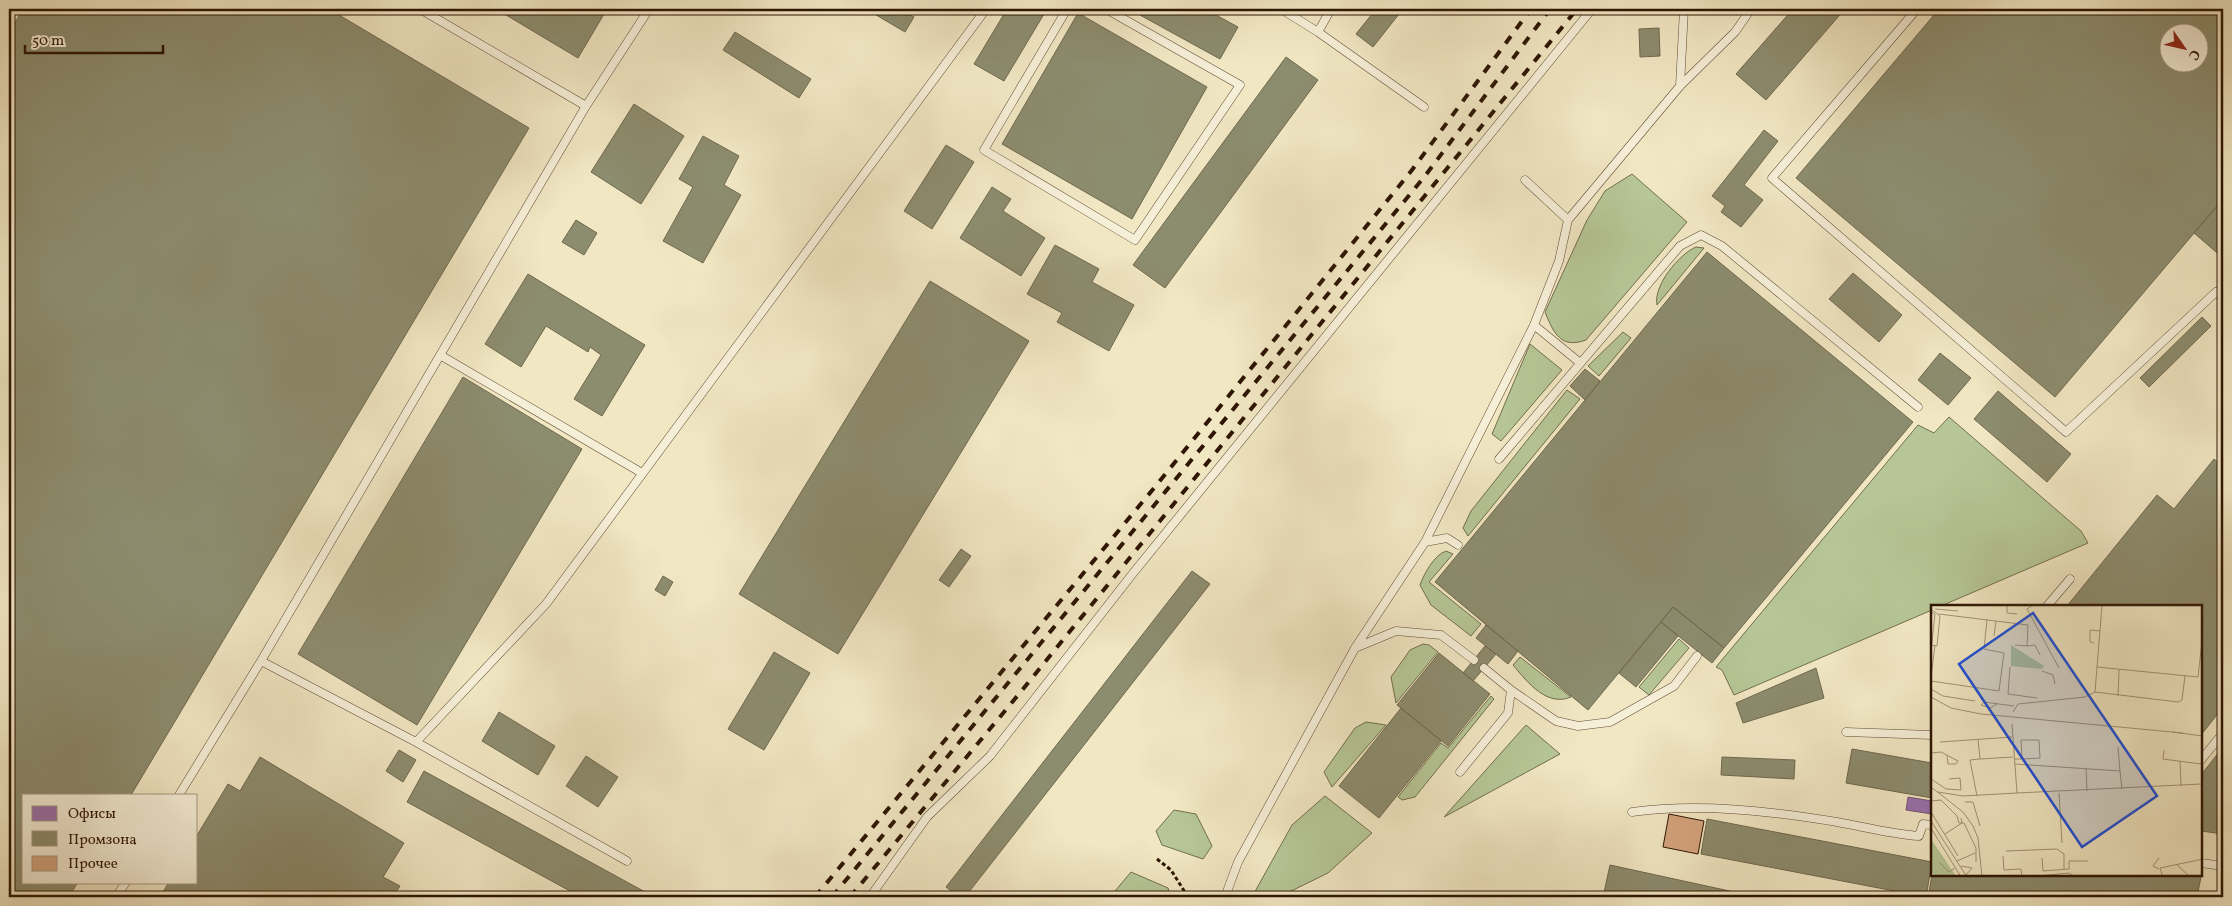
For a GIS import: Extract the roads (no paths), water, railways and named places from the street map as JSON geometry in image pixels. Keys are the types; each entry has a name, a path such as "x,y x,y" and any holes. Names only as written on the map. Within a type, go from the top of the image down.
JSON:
{"lane":[{"path":"420,9 586,106"},
{"path":"180,794 261,661 586,106 649,9"},
{"path":"416,742 546,604 986,9"},
{"path":"1067,9 984,150 1135,240 1240,85 1106,9"},
{"path":"1281,9 1318,32 1424,107"},
{"path":"1318,32 1331,9"},
{"path":"870,897 927,817 990,756 1140,564 1592,9"},
{"path":"1680,86 1684,9"},
{"path":"1225,897 1238,862 1355,648 1425,542 1534,324 1559,261 1568,220 1680,86 1735,32 1751,9"},
{"path":"1917,9 1772,178 2066,432 2216,292 2223,298"},
{"path":"1525,180 1568,220"},
{"path":"1499,459 1579,362 1680,246 1701,235 1722,246 1918,407"},
{"path":"1534,324 1579,362"},
{"path":"440,355 642,473"},
{"path":"1425,542 1447,538 1458,545"},
{"path":"2048,605 2070,579"},
{"path":"1355,648 1396,631 1441,635 1474,660"},
{"path":"1484,668 1511,690 1556,721 1578,726 1610,722 1674,686 1697,656"},
{"path":"261,661 416,742 627,861"},
{"path":"1460,772 1508,713 1511,690"},
{"path":"1846,732 1931,735"},
{"path":"2202,759 2223,733"},
{"path":"1632,812 1666,808 1710,807 1835,822 1901,835 1920,836 1923,824 1931,825"},
{"path":"2202,863 2223,866"},
{"path":"116,897 125,884"}],"railway":[{"path":"815,897 1154,488 1412,170 1531,9"},
{"path":"832,897 1425,176 1550,9"},
{"path":"850,897 1014,700 1577,9"}]}
